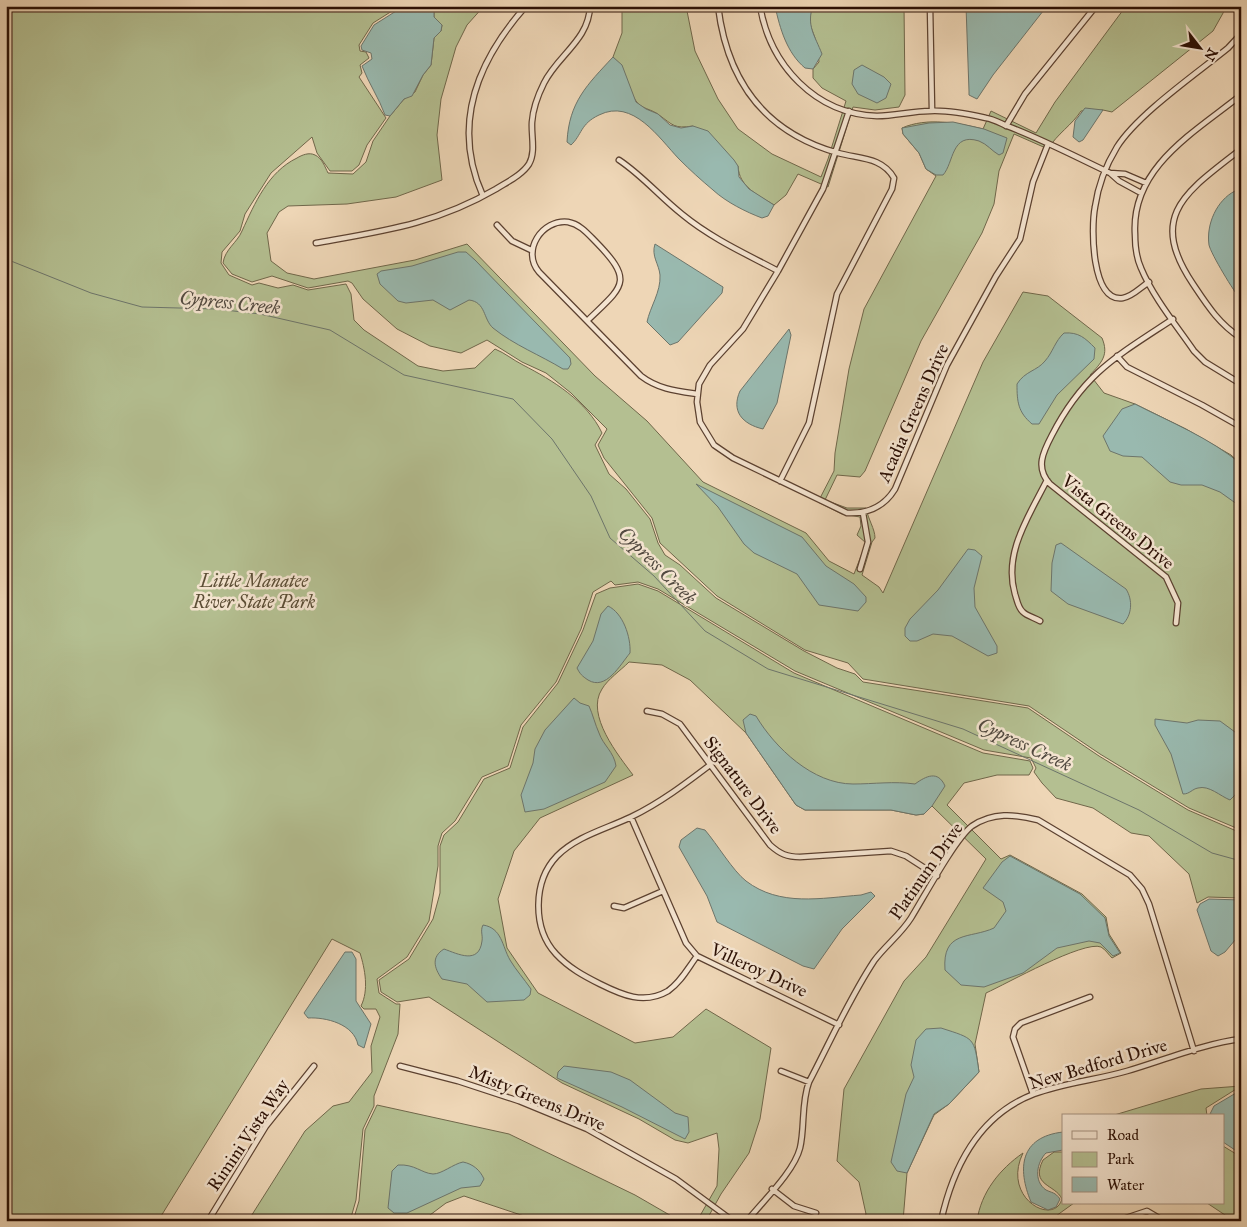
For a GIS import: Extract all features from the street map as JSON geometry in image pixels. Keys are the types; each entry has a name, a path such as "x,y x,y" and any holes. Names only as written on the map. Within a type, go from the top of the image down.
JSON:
{"street":[{"path":"483,196 471,154 470,122 474,94 492,50 507,28 526,6"},
{"path":"316,243 415,225 440,217 483,196 518,175 530,162 532,122 539,93 553,69 583,34 588,22 590,6"},
{"path":"718,6 721,33 732,64 742,85 757,106 775,123 807,142 878,162 888,167 894,178 892,189 837,294 809,423 780,481"},
{"path":"760,6 768,37 788,72 816,96 849,111 878,116 932,110 980,116 1048,144 1108,172 1119,181 1141,193"},
{"path":"930,6 932,110"},
{"path":"1006,126 1025,94 1096,6"},
{"path":"1149,282 1122,299 1110,295 1103,286 1095,258 1094,207 1117,147 1131,129 1228,48 1241,34"},
{"path":"1241,95 1170,152 1152,172 1141,193 1134,226 1140,267 1173,320 1199,357 1241,384"},
{"path":"849,111 837,152 823,189 778,271 743,329 706,370 698,394 700,422 714,445 733,458 836,509 848,513 863,513 868,542 860,568"},
{"name":"Acadia Greens Drive","path":"863,513 880,506 892,494 948,365 996,276 1020,239 1034,182 1048,144"},
{"path":"1241,148 1195,185 1185,196 1175,216 1172,232 1175,252 1186,273 1215,316 1241,338"},
{"path":"619,160 639,173 682,215 704,230 778,271"},
{"path":"1108,172 1125,174 1146,183"},
{"path":"587,321 617,289 620,277 616,262 579,226 568,222 556,224 534,241 531,250 537,270 587,321 641,376 651,383 670,390 698,394"},
{"path":"497,225 512,242 531,250"},
{"name":"Vista Greens Drive","path":"1173,320 1117,356 1084,384 1062,415 1042,454 1042,468 1047,480 1166,576 1178,603 1176,623"},
{"path":"1117,356 1126,367 1241,427"},
{"path":"1040,621 1027,615 1021,609 1014,591 1012,572 1017,540 1047,480"},
{"name":"Signature Drive","path":"647,710 662,714 680,724 770,845 780,853 788,857 800,858 891,851 906,856 937,876"},
{"path":"697,956 679,981 667,991 652,997 637,999 622,995 568,965 554,952 539,920 539,895 544,875 557,857 579,839 631,817 668,796 710,765"},
{"name":"Platinum Drive","path":"747,1221 799,1153 809,1082 875,961 905,927 970,828 985,819 1000,814 1038,820 1130,875 1142,889 1149,904 1194,1051"},
{"name":"Villeroy Drive","path":"631,817 686,943 697,956 839,1025"},
{"path":"614,906 624,908 663,891"},
{"path":"1033,1094 1013,1037 1015,1029 1021,1023 1090,997"},
{"name":"New Bedford Drive","path":"941,1221 957,1168 968,1148 988,1124 1008,1108 1033,1094 1096,1080 1241,1039"},
{"name":"Rimini Vista Way","path":"208,1221 266,1126 314,1066"},
{"name":"Misty Greens Drive","path":"400,1066 475,1086 587,1129 676,1179 733,1221"},
{"path":"781,1070 809,1082"},
{"path":"772,1189 794,1206 816,1213"},
{"path":"1117,1221 1146,1212 1164,1221"}],"green space":[{"name":"Little Manatee River State Park","path":"6,6 400,6 373,23 359,45 360,51 366,52 369,58 360,65 362,73 359,77 386,118 367,145 359,165 352,171 330,171 317,153 312,137 271,173 245,214 240,231 222,252 221,263 229,275 252,285 259,283 278,288 293,285 308,290 346,284 351,294 354,320 364,330 418,366 443,371 475,368 495,349 545,377 578,401 595,422 602,433 595,445 609,474 626,489 650,519 658,543 665,555 680,565 716,598 804,651 837,668 855,674 863,682 1028,708 1099,756 1188,810 1241,833 1241,898 1208,897 1197,903 1189,874 1149,836 1131,833 1093,808 1056,798 1034,772 1036,768 1031,758 984,750 795,671 658,589 638,582 615,585 611,581 593,592 581,629 556,682 521,725 508,766 482,777 455,821 442,833 438,846 438,866 429,921 407,957 377,979 379,993 396,1004 400,1004 398,1034 374,1096 374,1106 363,1129 356,1200 350,1221 248,1221 305,1131 333,1106 349,1102 372,1072 371,1046 380,1017 376,1009 364,1009 361,1006 366,986 360,953 332,939 158,1221 6,1221"},
{"path":"434,6 484,6 467,25 456,47 441,99 437,135 442,180 396,197 347,204 288,206 279,212 267,233 271,261 287,273 314,279 415,260 467,244 595,376 647,421 703,482 806,533 829,561 854,574 866,543 857,535 861,526 860,517 842,514 818,502 834,471 835,453 849,369 864,309 936,176 926,169 919,153 903,134 902,128 922,123 942,122 983,129 991,111 1036,133 1055,102 1126,6 1227,6 1213,31 1112,112 1103,110 1081,111 1048,149 1014,134 999,171 994,204 982,233 921,341 865,471 860,477 837,475 825,500 847,508 866,508 875,538 872,542 862,575 879,587 883,593 983,362 1023,292 1048,296 1102,338 1105,349 1103,358 1090,375 1104,393 1135,404 1186,429 1231,455 1241,464 1241,830 1189,808 1100,754 1029,706 863,679 848,663 805,650 717,596 660,543 652,518 604,458 598,445 607,429 571,393 546,373 522,362 487,340 461,353 430,346 397,329 363,299 352,283 348,281 308,288 272,276 252,282 232,274 223,263 224,258 240,235 264,189 278,171 297,158 308,154 313,154 320,158 328,173 353,174 366,162 373,141 404,99 415,92 423,75 431,65 434,38 441,31 442,25 434,17"},
{"path":"622,6 686,6 695,51 718,99 738,129 772,154 821,177 846,101 822,88 813,78 813,69 819,62 816,41 810,22 813,6 904,6 905,95 899,107 875,110 853,107 828,187 798,174 786,195 774,205 750,190 742,180 738,166 693,126 682,127 674,125 641,106 636,101 624,73 613,57 622,33"},
{"path":"638,584 658,591 794,673 983,753 1030,761 1033,768 1029,775 997,775 964,783 947,805 1001,859 1010,855 1082,894 1106,917 1109,934 1121,953 1112,958 1101,947 1079,950 1062,956 986,993 975,1044 979,1072 949,1104 934,1115 907,1173 903,1221 863,1221 866,1214 859,1182 837,1161 844,1089 904,981 926,957 986,859 932,806 924,814 916,815 891,810 805,810 796,805 746,733 690,680 662,665 629,662 605,685 598,699 598,711 606,735 633,775 540,818 514,851 498,899 507,948 538,993 635,1043 673,1037 706,1009 771,1048 760,1119 749,1153 721,1194 706,1221 697,1221 717,1186 719,1149 717,1133 688,1143 675,1140 639,1119 562,1083 429,997 397,1002 381,992 379,980 409,959 433,919 440,893 440,846 444,835 458,822 484,779 510,768 523,727 558,683 583,630 596,594 610,588"},
{"path":"1241,1086 1206,1108 1207,1114 1118,1114 1201,1089"},
{"path":"377,1105 509,1134 635,1195 680,1221 539,1221 464,1196 446,1203 422,1221 353,1221 359,1201 365,1130"},
{"path":"1224,1147 1241,1157 1241,1221 1231,1219 1208,1204 1224,1204"},
{"path":"1054,1152 1062,1152 1062,1199 1059,1194 1041,1180 1040,1169 1043,1160"},
{"path":"1023,1153 1018,1169 1019,1183 1024,1195 1040,1209 1049,1210 1057,1207 1062,1199 1062,1204 1073,1204 1049,1221 977,1221 983,1200 993,1182 1007,1166"}],"water":[{"path":"404,6 434,6 434,17 442,25 441,31 434,38 431,65 423,75 412,96 404,99 390,116 385,115 362,66 372,59 371,53 362,50 361,46 374,25"},
{"path":"775,6 813,6 810,19 811,25 822,54 813,69 805,68 793,55 782,32"},
{"path":"966,6 1047,6 993,75 977,99 969,95"},
{"path":"613,57 622,65 636,102 658,114 670,125 681,128 693,126 708,131 734,160 738,166 739,177 749,189 774,205 768,216 762,218 724,199 687,167 654,131 634,116 623,112 611,111 599,115 588,122 571,145 567,142 571,116 581,95 595,76"},
{"path":"862,65 884,77 891,84 886,98 877,103 858,94 852,84 854,70"},
{"path":"1085,108 1103,110 1083,140 1079,142 1073,137 1075,121"},
{"path":"953,122 984,129 1007,138 1003,153 999,155 982,142 970,139 958,145 943,175 936,175 926,169 919,153 903,134 902,128 929,123"},
{"path":"1235,191 1241,193 1241,300 1228,281 1209,245 1209,229 1214,213 1223,200"},
{"path":"655,244 723,287 722,293 678,342 670,345 647,322 660,281 654,252"},
{"path":"458,252 466,252 475,260 570,358 571,364 568,369 563,369 501,334 493,328 479,304 475,301 469,300 450,310 433,300 406,303 398,301 380,284 377,274 381,271 412,266"},
{"path":"789,329 791,335 777,403 763,429 756,427 740,416 737,405 740,391"},
{"path":"1064,333 1081,336 1088,341 1095,348 1094,359 1057,395 1039,424 1032,424 1019,406 1017,384 1024,376 1045,361 1058,339"},
{"path":"1135,404 1203,438 1241,464 1241,507 1220,492 1202,485 1181,485 1170,482 1142,457 1123,456 1110,451 1103,436 1122,409"},
{"path":"696,484 802,537 826,566 854,584 866,597 866,602 858,611 819,605 797,574 754,553 744,544 718,507"},
{"path":"1061,543 1126,589 1130,598 1130,612 1123,624 1068,604 1051,591 1052,563 1056,545"},
{"path":"968,549 975,550 982,556 974,588 975,607 997,646 997,653 988,656 952,636 933,634 917,641 910,641 905,636 905,628 910,619 938,590"},
{"path":"608,606 618,614 625,626 630,653 612,675 601,682 595,682 584,677 577,668 593,641 601,614"},
{"path":"574,698 580,703 589,706 601,737 616,766 605,782 544,809 525,812 521,795 533,763 535,749 545,730"},
{"path":"750,714 756,716 784,752 810,771 824,778 853,784 915,784 927,777 935,776 945,786 932,806 924,814 916,815 891,810 805,810 796,805 746,733 743,720"},
{"path":"1155,719 1187,723 1198,720 1220,721 1235,732 1241,742 1241,783 1230,800 1210,789 1202,787 1183,794 1171,754 1155,725"},
{"path":"697,828 705,830 736,871 746,881 773,895 787,898 816,899 861,895 871,892 875,896 842,929 814,969 803,966 717,922 707,896 679,847 681,840"},
{"path":"1010,856 1080,894 1105,918 1109,936 1120,953 1113,956 1100,943 1089,941 1057,948 1023,973 984,987 961,985 945,970 945,957 948,948 959,938 994,928 1006,911 1003,902 983,888 1002,862"},
{"path":"1209,899 1241,900 1241,933 1225,952 1218,956 1211,951 1197,910 1200,904"},
{"path":"483,925 494,930 501,938 510,960 531,989 530,995 524,1000 487,1002 467,984 442,979 439,975 435,963 440,952 444,949 467,956 477,953 482,941"},
{"path":"345,952 352,952 356,959 356,1001 371,1024 364,1048 358,1045 351,1032 345,1027 323,1019 308,1018 304,1013"},
{"path":"941,1028 961,1035 971,1041 976,1052 979,1072 949,1104 934,1114 907,1173 897,1171 891,1162 906,1094 914,1077 911,1065 916,1040 926,1029"},
{"path":"564,1066 611,1072 630,1080 675,1113 688,1117 689,1132 685,1139 622,1107 557,1078 558,1072"},
{"path":"1241,1090 1241,1154 1224,1143 1224,1114 1210,1114 1214,1106"},
{"path":"1062,1132 1062,1150 1046,1153 1039,1166 1039,1182 1046,1190 1055,1194 1060,1199 1056,1207 1048,1210 1031,1202 1024,1177 1024,1166 1030,1147 1038,1140"},
{"path":"463,1162 473,1166 480,1173 484,1179 480,1186 461,1188 407,1213 394,1213 388,1208 392,1171 398,1165 413,1167 433,1174"}],"waterway":[{"name":"Cypress Creek","path":"6,259 91,293 142,307 216,309 260,314 330,330 404,375 513,399 552,439 591,496 610,538 654,576 705,631 768,669 963,729 1139,810 1212,853 1241,861"}]}
